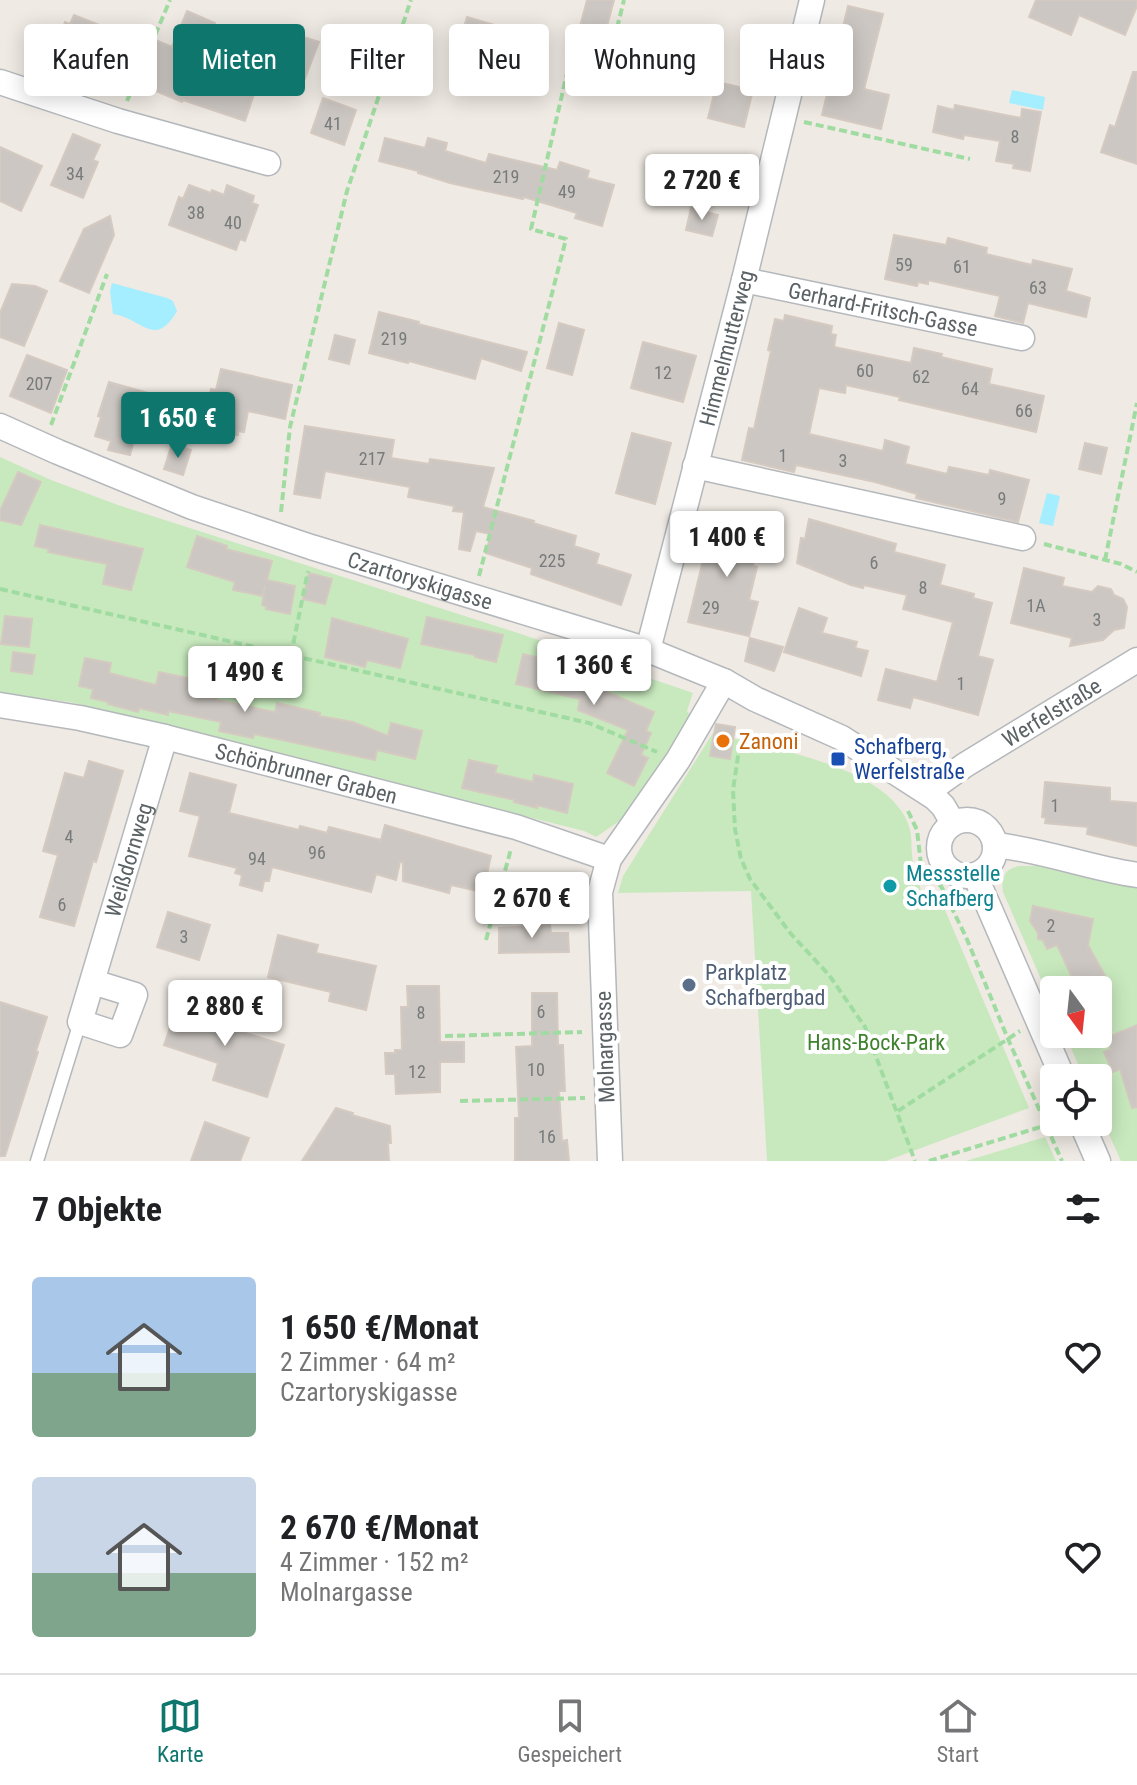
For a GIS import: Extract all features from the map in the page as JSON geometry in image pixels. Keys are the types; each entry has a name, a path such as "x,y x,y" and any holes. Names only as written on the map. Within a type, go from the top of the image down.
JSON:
{"street":[{"name":"Himmelmutterweg","path":"648,650 744,280 812,0"},
{"path":"0,82 118,121 268,163"},
{"name":"Gerhard-Fritsch-Gasse","path":"744,280 1022,338"},
{"name":"Czartoryskigasse","path":"0,426 207,512 648,650 724,681 755,699 842,738 927,792 943,806 953,823"},
{"path":"695,466 1023,538"},
{"name":"Werfelstraße","path":"927,792 965,765 1137,660"},
{"name":"Molnargasse","path":"610,1161 600,892 609,859 678,760 724,681"},
{"name":"Schönbrunner Graben","path":"0,705 80,718 165,737 516,827 609,859"},
{"name":"Weißdornweg","path":"80,1022 165,737"},
{"path":"962,820 980,823 987,828 995,845 990,864 975,875 965,876 955,874 946,867 938,849 945,829 962,820"},
{"path":"995,845 1026,849 1108,871 1137,875"},
{"path":"975,875 1057,1064"},
{"path":"80,1022 120,1035 135,995 93,982"},
{"path":"1087,1136 1098,1161"}],"lane":[{"name":"Weißdornweg","path":"37,1161 80,1022"}],"path":[{"path":"118,121 170,0"},
{"path":"281,515 290,427 347,191 411,0"},
{"path":"478,578 566,239 531,229 568,69 605,76 624,0"},
{"path":"783,118 970,159"},
{"path":"48,434 107,274"},
{"path":"1105,560 1137,403"},
{"path":"1023,538 1121,564 1137,572"},
{"path":"291,655 309,567"},
{"path":"0,589 589,723 678,760"},
{"path":"794,744 743,735 733,790 735,829 741,859 750,879 791,934 829,975 865,1027 915,1161"},
{"path":"905,807 917,830 925,875 941,886 966,937 1040,1114"},
{"path":"486,940 516,827"},
{"path":"898,1111 1038,1019"},
{"path":"445,1036 604,1032"},
{"path":"460,1101 607,1097"},
{"path":"929,1161 1040,1128"},
{"path":"1050,1136 1062,1161"}],"green space":[{"path":"0,457 118,505 515,632 693,693 687,711 691,716 624,818 596,837 584,831 70,702 0,693"},
{"name":"Hans-Bock-Park","path":"713,733 820,761 872,784 892,800 908,825 921,891 940,898 1029,1108 886,1161 767,1161 751,891 618,893 623,876"},
{"path":"1037,866 1137,885 1137,1161 1121,1161 1110,1136 1112,1064 1078,1064 1071,1048 1112,1048 1112,976 1040,977 1003,892 1005,875 1010,869"},
{"path":"1045,1137 1056,1161 966,1161"}],"water":[{"path":"1012,90 1045,97 1043,110 1009,103"},
{"path":"112,283 167,298 173,301 177,311 162,328 154,330 113,314"},
{"path":"177,398 191,401 184,433 171,430"},
{"path":"1047,493 1060,496 1053,526 1039,523"}],"building":[{"path":"587,0 614,0 608,24 581,24"},
{"path":"1036,0 1137,0 1137,6 1125,35 1079,15 1071,35 1029,17"},
{"path":"848,6 883,14 864,89 889,95 881,129 822,115 827,96 853,96 853,24 844,24"},
{"path":"187,11 215,23 215,24 182,24"},
{"path":"74,15 97,24 70,24"},
{"path":"467,17 491,24 465,24"},
{"path":"305,38 319,42 305,78"},
{"path":"157,41 172,47 173,45 173,96 253,96 245,121 157,91"},
{"path":"1133,72 1137,72 1137,164 1101,152 1110,125 1115,127"},
{"path":"724,84 740,87 740,96 752,96 744,127 708,118 714,96 724,96"},
{"path":"323,98 356,110 344,145 311,133"},
{"path":"955,105 1021,118 1022,109 1041,112 1030,171 996,161 1000,141 964,135 963,139 933,132 938,106 954,110"},
{"path":"73,134 100,145 93,160 98,162 83,198 51,185"},
{"path":"385,138 425,148 428,138 447,143 445,151 486,163 489,154 557,170 560,162 589,171 587,178 614,185 602,226 575,218 577,213 524,197 450,183 379,161"},
{"path":"0,147 42,166 21,211 0,201"},
{"path":"189,185 224,195 227,185 254,196 252,203 258,205 245,241 240,239 236,250 169,225 179,197 183,199"},
{"path":"691,208 718,215 712,236 686,230"},
{"path":"110,216 114,235 89,293 60,281 84,229"},
{"path":"894,235 946,245 948,238 987,248 986,254 1032,265 1033,260 1072,269 1066,291 1090,298 1086,317 1028,303 1023,323 995,316 1000,296 928,280 928,284 918,282 917,286 885,279"},
{"path":"12,284 35,286 47,291 24,346 0,337 0,313"},
{"path":"379,312 527,352 521,371 481,358 475,379 369,353"},
{"path":"785,315 832,326 831,334 836,335 834,347 911,363 914,348 942,354 941,357 992,369 989,384 1044,396 1036,432 846,385 845,393 819,388 809,434 883,451 885,440 909,447 905,464 947,474 949,467 989,475 990,470 1029,480 1018,522 916,498 917,494 875,482 796,465 794,472 742,460 749,428 754,429 775,319 784,321"},
{"path":"559,323 584,330 572,375 547,368"},
{"path":"335,335 355,340 349,364 329,359"},
{"path":"643,342 696,356 683,402 631,388"},
{"path":"27,355 67,370 51,413 10,396"},
{"path":"221,369 292,385 285,419 248,411 244,432 238,431 238,435 204,429 211,389 216,390"},
{"path":"109,382 148,393 139,422 150,426 144,443 134,440 130,455 108,450 111,441 95,436"},
{"path":"305,426 394,440 391,458 429,464 430,459 494,468 483,507 576,536 574,546 599,554 596,564 631,575 621,605 531,574 532,568 486,553 491,534 476,531 470,551 459,549 464,512 453,511 454,506 408,497 410,487 325,471 320,498 294,494"},
{"path":"632,433 671,443 655,504 616,493"},
{"path":"1085,443 1107,448 1101,474 1079,469"},
{"path":"172,444 191,450 183,475 164,469"},
{"path":"18,472 41,482 21,525 0,520 0,511"},
{"path":"714,515 748,523 745,533 760,536 749,600 758,602 749,636 688,622"},
{"path":"809,519 896,544 894,552 945,565 940,585 974,594 973,598 992,603 978,656 993,660 978,715 913,697 910,708 878,700 886,669 937,682 953,622 903,609 907,595 851,585 797,563 801,538 805,539"},
{"path":"40,525 143,549 131,590 103,584 107,564 48,552 49,549 35,546"},
{"path":"197,536 227,546 226,549 272,561 267,580 295,586 290,614 266,609 262,605 265,586 263,596 233,590 235,582 187,567"},
{"path":"1024,568 1064,578 1062,586 1092,592 1098,586 1111,589 1127,607 1124,628 1114,630 1103,640 1070,646 1072,638 1011,623"},
{"path":"309,573 332,579 325,604 303,599"},
{"path":"799,608 827,618 822,633 857,642 855,648 868,651 861,676 784,652"},
{"path":"5,616 32,619 29,647 1,644"},
{"path":"427,617 503,635 496,662 421,644"},
{"path":"332,618 408,639 400,668 367,660 365,667 325,657"},
{"path":"750,638 783,647 774,671 745,661"},
{"path":"13,652 35,655 32,674 11,671"},
{"path":"523,654 578,667 581,657 601,663 595,687 654,712 646,731 651,733 641,755 648,758 634,786 607,773 628,730 578,710 580,699 516,684"},
{"path":"85,658 111,663 109,673 156,685 159,672 220,685 217,700 275,712 277,703 320,713 319,716 353,722 388,736 391,723 422,731 416,756 415,759 377,750 375,760 254,734 253,738 219,731 221,722 168,711 168,715 139,708 138,712 108,704 91,698 93,689 79,686"},
{"name":"Zanoni","path":"716,724 735,727 730,759 710,756"},
{"path":"469,760 497,766 495,773 533,782 534,775 573,784 567,813 462,788"},
{"path":"89,761 123,771 74,926 40,917 58,855 43,851 65,773 84,778"},
{"path":"190,773 236,785 229,813 299,830 300,826 327,833 329,827 381,840 385,825 491,856 483,892 451,885 449,893 403,881 403,862 400,862 396,880 376,874 371,892 272,867 269,881 264,881 262,891 240,885 242,875 235,873 237,868 189,856 200,816 180,811"},
{"path":"1045,782 1110,788 1110,801 1137,803 1137,846 1087,834 1088,827 1045,823 1046,818 1042,817"},
{"path":"1033,906 1093,919 1088,945 1105,976 1071,976 1057,945 1047,949 1043,940 1038,939 1038,933 1030,921"},
{"path":"168,912 210,925 199,960 157,947"},
{"path":"550,925 551,933 568,933 569,952 499,953 499,928"},
{"path":"278,935 318,945 316,953 376,966 366,1010 329,1001 331,992 268,977"},
{"path":"407,986 439,986 440,1042 464,1042 464,1062 440,1062 440,1092 396,1094 395,1074 386,1074 385,1053 402,1050 401,1007 408,1007"},
{"path":"532,993 557,993 558,1045 563,1045 565,1091 559,1091 562,1141 567,1140 569,1161 515,1161 515,1118 519,1118 516,1047 532,1046"},
{"path":"179,1001 233,1018 230,1028 284,1045 267,1097 213,1080 218,1063 164,1045"},
{"path":"0,1002 47,1017 5,1156 0,1156"},
{"path":"1137,1025 1137,1107 1132,1108 1120,1069 1113,1072 1104,1052 1112,1048 1112,1035"},
{"path":"336,1108 390,1126 389,1161 302,1161"},
{"path":"205,1122 249,1138 240,1161 191,1161"}],"place":[{"name":"Zanoni","path":"723,741"},
{"name":"Schafberg, Werfelstraße","path":"838,759"},
{"name":"Messstelle Schafberg","path":"890,886"},
{"name":"Parkplatz Schafbergbad","path":"689,985"}]}
